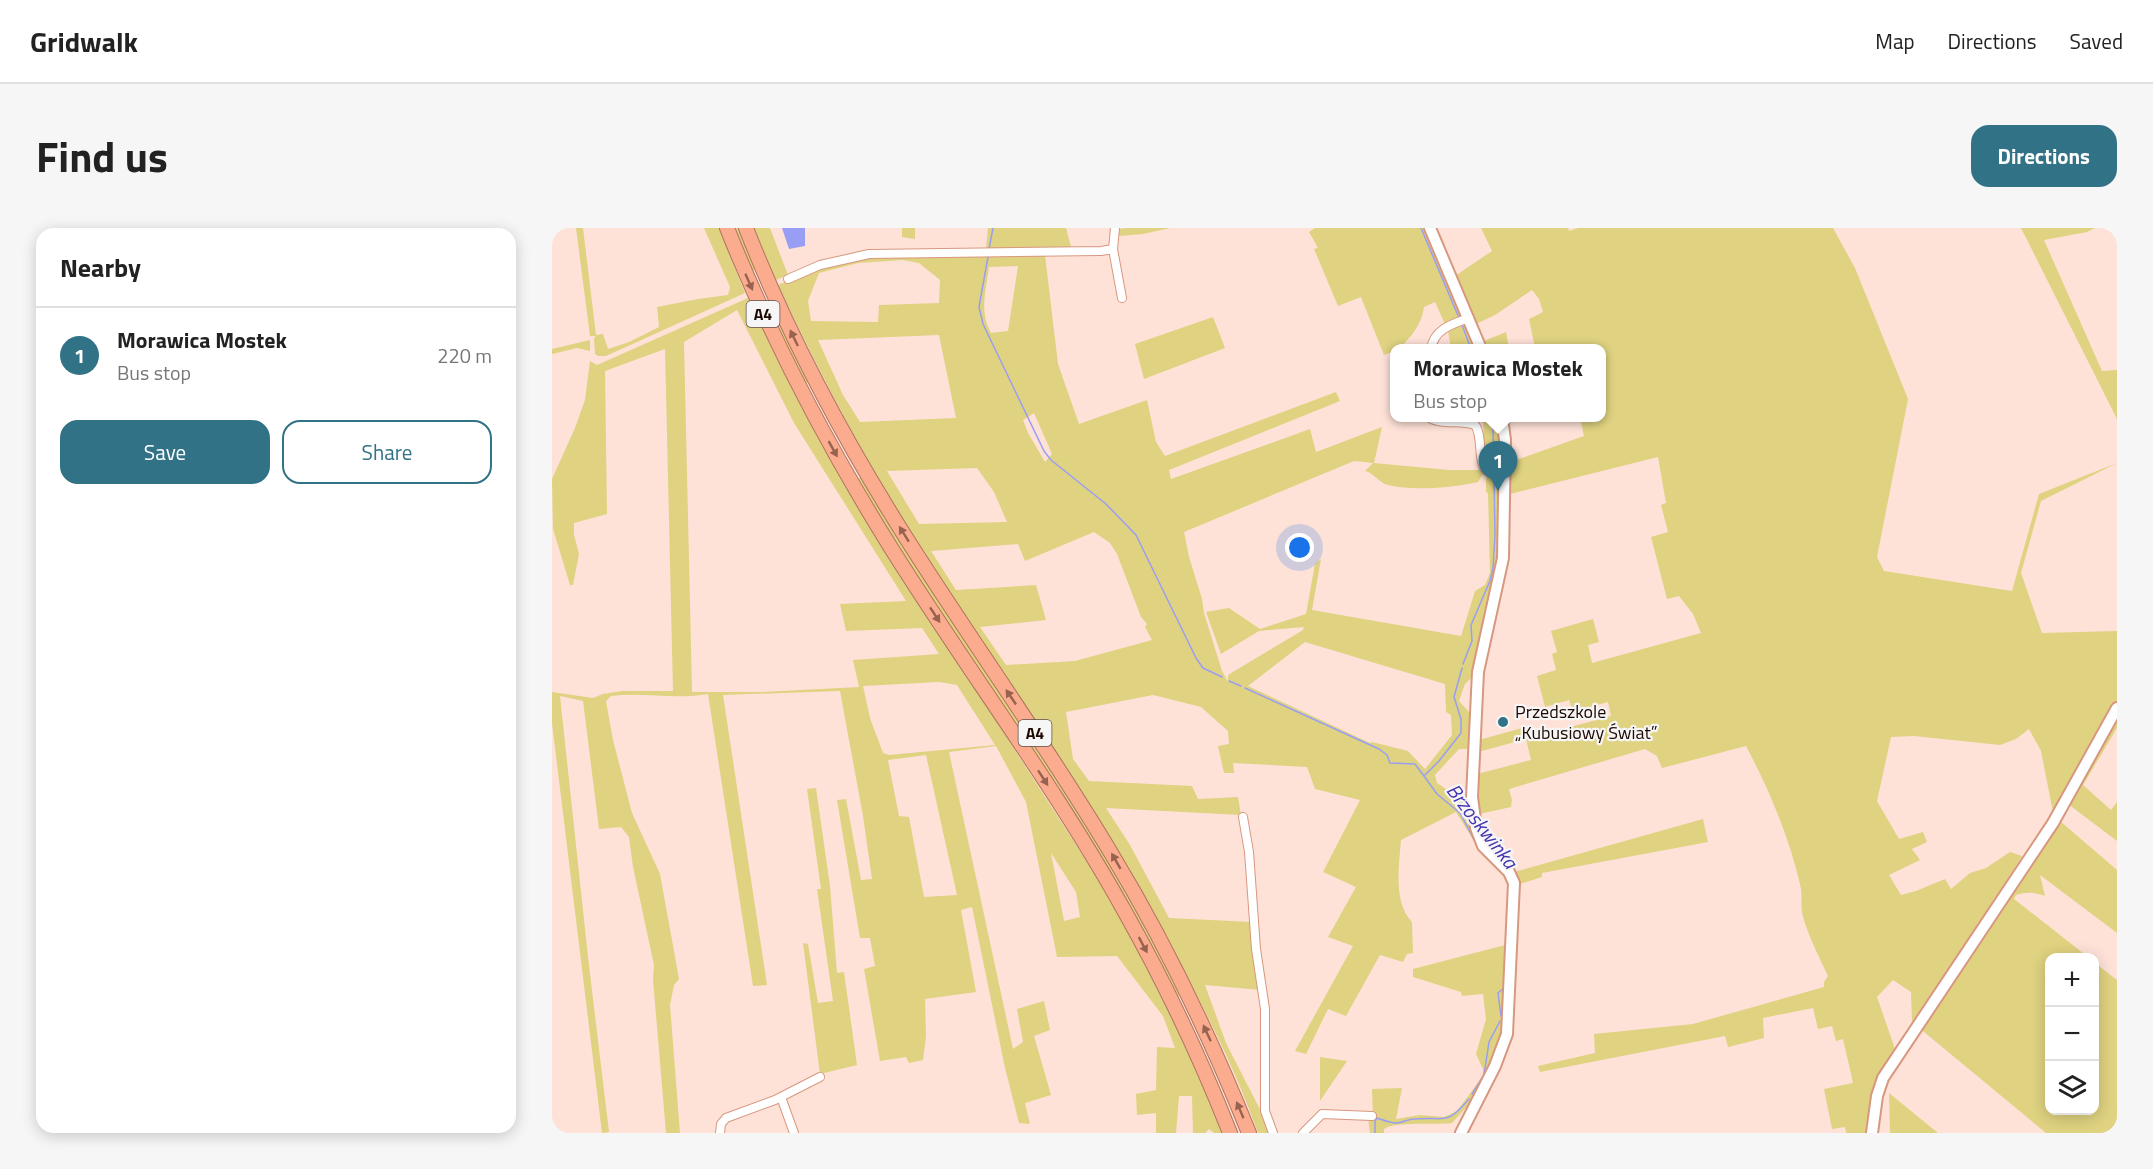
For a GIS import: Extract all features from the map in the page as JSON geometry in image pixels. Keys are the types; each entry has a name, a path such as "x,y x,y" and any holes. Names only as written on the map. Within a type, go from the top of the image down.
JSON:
{"highway":[{"name":"A4","path":"726,228 766,320 805,398 882,534 1067,816 1124,910 1182,1023 1230,1133"},
{"name":"A4","path":"746,228 777,303 820,390 898,524 1111,852 1173,965 1249,1133"}],"street":[{"path":"1115,228 1113,249 1122,298"},
{"path":"1430,228 1463,320 1478,344"},
{"path":"788,279 820,265 869,254 1113,249"},
{"path":"1432,344 1435,336 1447,326 1463,320"},
{"path":"1468,422 1475,425 1481,437 1482,463 1497,473"},
{"path":"1461,1133 1502,1050 1507,1034 1509,1006 1514,883 1509,872 1483,846 1476,828 1472,797 1478,672 1503,558 1497,473 1505,440 1503,422"},
{"path":"1872,1133 1876,1096 1883,1078 2053,824 2117,708"},
{"path":"1243,817 1249,852 1256,949 1265,1009 1265,1111 1273,1133"},
{"path":"720,1133 726,1118 781,1097 820,1077"},
{"path":"781,1097 794,1133"},
{"path":"1303,1133 1322,1114 1372,1116"}],"shaded area":[{"path":"576,228 583,228 596,335 603,334 608,349 629,342 659,327 657,307 728,295 730,287 704,228 719,228 745,293 606,356 598,356 595,354 594,338 596,336 590,336"},
{"path":"732,228 742,228 758,268 750,272"},
{"path":"754,228 770,228 788,275 776,280"},
{"path":"902,228 915,228 915,239 902,237"},
{"path":"988,228 1066,228 1071,247 986,249"},
{"path":"1170,228 1119,236 1117,229"},
{"path":"1315,228 1428,228 1475,344 1450,344 1448,331 1435,302 1424,307 1418,325 1404,344 1390,344 1390,353 1384,355 1361,297 1338,306 1314,249 1318,248 1309,232"},
{"path":"1481,228 1568,228 1569,231 1578,228 1833,228 1855,268 1908,399 1877,557 1884,571 2012,591 2039,494 2117,463 2041,501 2021,573 2042,633 2117,631 2117,702 2053,812 2041,751 2029,729 2016,739 2000,745 1914,736 1891,737 1877,801 1899,839 1923,832 1927,842 1912,849 1920,860 1889,875 1901,895 1945,879 1951,889 1970,873 1986,868 2010,852 2022,856 1982,921 1912,1022 1911,992 1893,980 1877,997 1895,1049 1887,1066 1868,1133 1846,1133 1845,1127 1832,1129 1824,1089 1853,1083 1843,1039 1836,1041 1832,1026 1818,1029 1813,1008 1763,1018 1764,1038 1728,1047 1725,1036 1540,1072 1538,1066 1595,1053 1594,1034 1693,1024 1824,987 1828,976 1803,917 1800,884 1784,831 1763,779 1746,746 1662,768 1657,756 1645,749 1509,789 1511,807 1475,815 1477,774 1531,760 1526,739 1611,716 1608,702 1573,711 1569,700 1545,707 1537,676 1556,670 1552,654 1557,652 1551,631 1593,619 1599,642 1588,645 1592,663 1701,633 1693,614 1679,596 1667,599 1651,537 1668,532 1661,505 1666,503 1658,457 1506,495 1508,463 1584,436 1581,422 1606,422 1606,344 1534,344 1529,319 1543,312 1539,299 1532,290 1495,315 1476,324 1455,276 1492,251"},
{"path":"2021,228 2095,228 2087,232 2044,240 2102,371 2117,370 2117,419"},
{"path":"1045,255 1058,364 1079,424 1147,400 1156,442 1165,456 1336,392 1340,401 1169,470 1171,479 1310,429 1316,452 1382,427 1374,463 1449,470 1482,470 1483,474 1478,482 1457,486 1409,488 1385,484 1365,471 1373,463 1354,461 1184,532 1204,613 1222,671 1228,682 1228,675 1303,630 1304,627 1259,631 1221,654 1206,612 1229,608 1260,629 1306,614 1315,564 1321,559 1312,610 1461,636 1475,591 1485,585 1490,573 1486,479 1490,469 1485,463 1483,422 1498,422 1500,538 1496,579 1472,677 1465,684 1459,701 1470,713 1472,749 1459,749 1435,775 1437,783 1463,801 1471,801 1474,828 1510,879 1507,881 1496,865 1483,856 1456,812 1401,840 1400,894 1406,914 1412,922 1413,953 1407,954 1403,962 1380,955 1346,1016 1328,1009 1306,1054 1295,1051 1353,946 1328,937 1356,887 1323,872 1360,800 1315,789 1307,767 1233,763 1234,773 1224,773 1218,746 1229,744 1228,731 1201,707 1153,695 1066,712 1073,759 1089,781 1192,786 1198,799 1238,797 1241,815 1106,808 1130,845 1169,918 1252,922 1261,990 1205,985 1226,1043 1272,1133 1258,1133 1219,1041 1145,900 1053,751 905,523 829,389 778,285 821,267 863,259","holes":["903,260 919,263 940,280 939,303 879,305 878,322 811,321 808,301 819,273 858,263","1018,266 1008,331 991,333 987,325 984,309 989,267","939,335 956,418 860,422 843,395 818,340","1034,413 1052,454 1045,462 1023,420","977,468 994,492 1007,522 919,524 887,471","1094,532 1110,543 1117,554 1152,640 1075,661 1006,665 980,627 1046,620 1036,585 956,590 931,551 1018,544 1025,561","1305,642 1445,684 1446,712 1451,715 1452,735 1425,769 1408,751 1370,743 1248,686"]},
{"path":"748,298 781,367 863,515 1091,868 1128,932 1185,1044 1222,1133 1214,1133 1209,1129 1205,1133 1193,1133 1192,1096 1179,1096 1176,1133 1156,1133 1156,1113 1137,1115 1136,1094 1156,1090 1157,1047 1175,1048 1163,1016 1117,956 1057,957 1026,802 996,746 949,752 1013,1049 1023,1042 1017,1009 1044,1001 1050,1030 1034,1036 1051,1095 1025,1103 1030,1124 1019,1123 1005,1068 972,907 961,910 976,992 925,999 926,1036 923,1060 909,1063 906,1057 880,1061 864,969 875,966 870,938 860,938 837,800 846,799 861,880 872,879 840,691 723,695 767,985 753,986 708,694 696,696 623,695 611,696 606,701 613,740 632,813 660,874 679,979 674,985 670,1005 680,1133 666,1133 653,980 654,965 633,867 629,837 621,827 599,829 583,701 560,696 609,1132 602,1133 552,723 552,692 593,698 622,691 673,691 665,349 605,371 607,514 574,523 574,535 579,554 573,585 570,585 553,529 552,479 585,400 590,361 597,365","holes":["737,310 794,423 906,601 840,604 846,631 922,628 939,654 853,660 859,687 761,692 692,692 684,342","939,682 957,685 995,745 889,755 883,753 870,718 863,686","926,755 957,895 924,897 909,817 899,816 888,760","1051,853 1076,892 1080,917 1064,921"]},
{"path":"775,307 811,381 802,385 767,311"},
{"path":"1213,317 1225,348 1144,379 1135,344"},
{"path":"1506,332 1508,344 1485,344 1484,341"},
{"path":"590,340 590,351 577,348 552,354 552,349"},
{"path":"863,476 1086,822 1178,983 1179,997 1169,988 855,480"},
{"path":"2117,715 2117,728 2083,785 2111,810 2117,802 2117,841 2068,804"},
{"path":"1522,728 1526,739 1478,752 1479,740"},
{"path":"816,788 830,886 837,973 844,972 857,1065 820,1074 803,943 808,944 818,1003 833,1001 817,889 821,889 807,789"},
{"path":"1703,819 1708,842 1542,873 1542,877 1517,885 1518,875 1514,872"},
{"path":"2060,821 2117,870 2117,933 2040,875 2045,896 2027,893 2016,895 2014,899 2083,953 2045,953 2045,1115 2099,1115 2099,966 2117,980 2117,1133 2046,1133 1918,1027"},
{"path":"1511,884 1504,1027 1499,1047 1472,1101 1452,1123 1397,1125 1384,1129 1384,1133 1370,1133 1368,1118 1373,1117 1372,1089 1402,1088 1396,1119 1420,1115 1444,1117 1457,1111 1483,1076 1483,1069 1476,1054 1486,1019 1483,994 1462,996 1461,992 1413,977 1413,969 1505,945 1510,892 1508,885"},
{"path":"1320,1057 1347,1061 1320,1101"},
{"path":"1889,1093 1938,1133 1890,1133"}],"water":[{"path":"782,228 805,228 805,246 789,249"}],"waterway":[{"path":"989,249 993,228"},
{"name":"Brzoskwinka","path":"1421,228 1459,318"},
{"path":"988,257 979,307 983,324 1044,451 1051,460 1106,504 1136,535 1196,658 1203,668 1222,677"},
{"name":"Brzoskwinka","path":"1462,325 1469,344"},
{"name":"Brzoskwinka","path":"1494,422 1494,469"},
{"name":"Brzoskwinka","path":"1463,664 1472,641 1471,625 1490,581 1493,568 1494,477"},
{"name":"Brzoskwinka","path":"1462,668 1454,697 1461,719 1461,733 1424,776 1437,794 1460,813 1478,847"},
{"path":"1229,681 1241,686"},
{"path":"1245,688 1379,749 1387,755 1390,763 1415,764 1424,776"},
{"name":"Brzoskwinka","path":"1501,1016 1498,993 1504,988 1505,971"},
{"name":"Brzoskwinka","path":"1472,1094 1484,1075 1489,1042 1500,1021"},
{"name":"Brzoskwinka","path":"1375,1133 1377,1118 1396,1123 1412,1119 1449,1117 1469,1099"}],"place":[{"name":"Morawica Mostek","path":"1498,491"},
{"name":"Przedszkole „Kubusiowy Świat”","path":"1503,722"}]}
